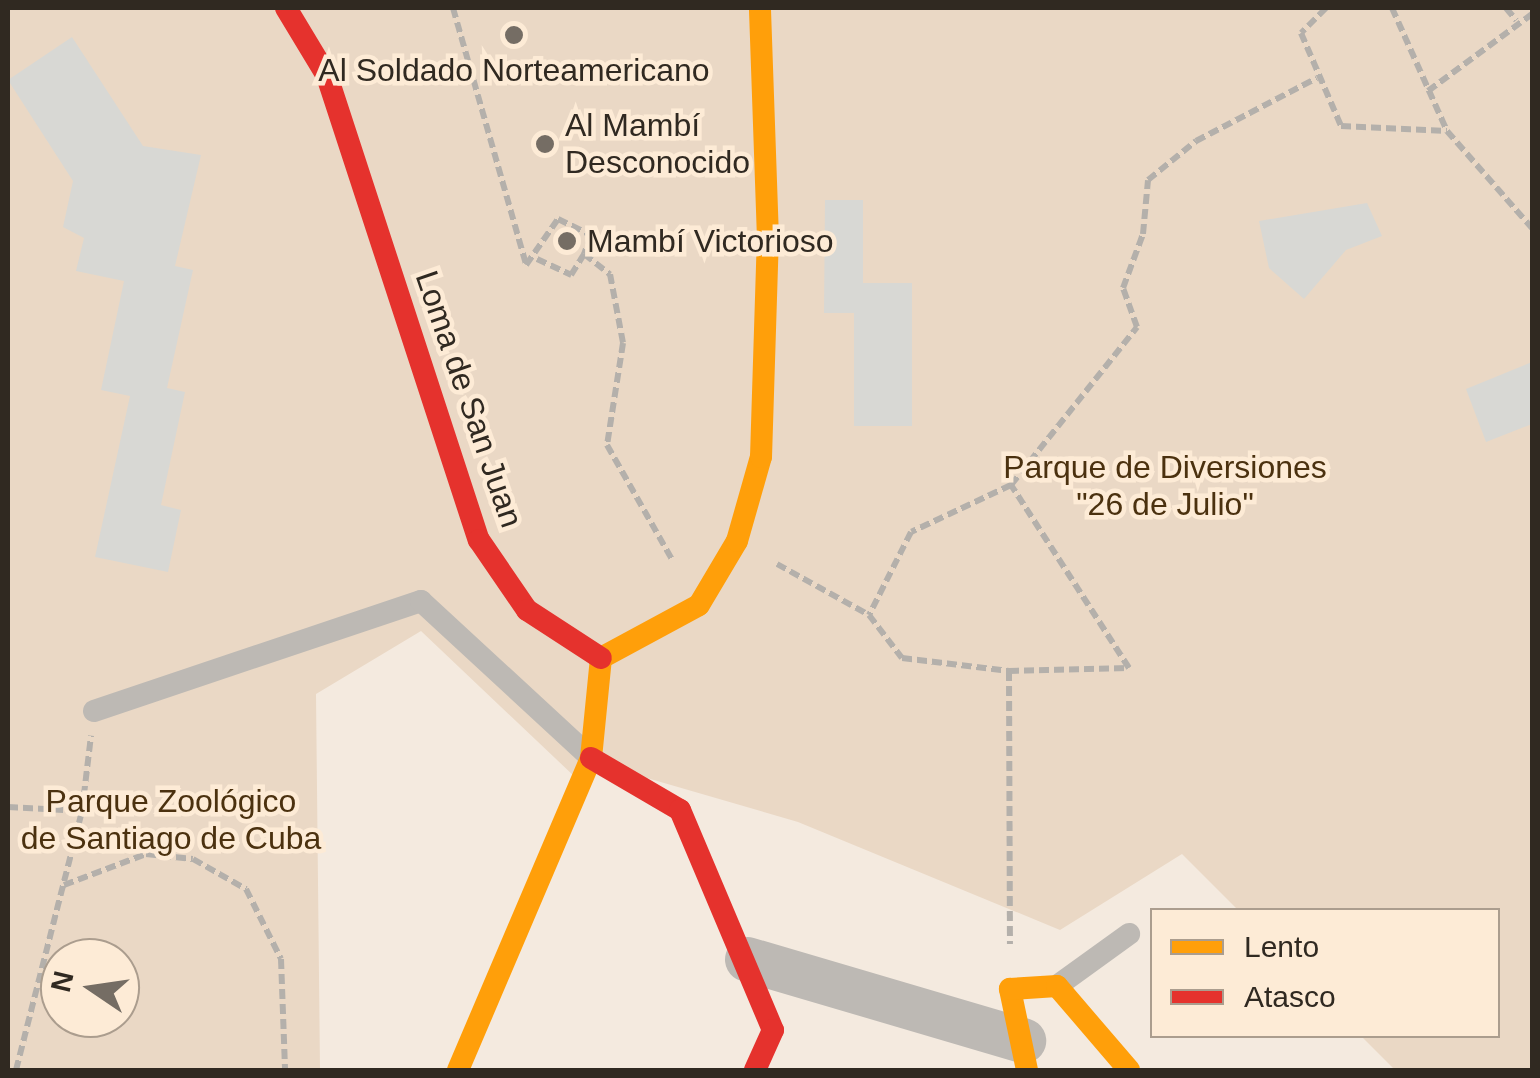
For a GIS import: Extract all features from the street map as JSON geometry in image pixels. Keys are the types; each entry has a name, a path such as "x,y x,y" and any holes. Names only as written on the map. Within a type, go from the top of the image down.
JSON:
{"street":[{"name":"Loma de San Juan","path":"286,8 327,76 479,540 527,610 602,658"},
{"path":"458,1070 591,758 602,658 699,605 737,542 760,457 768,240 760,8"},
{"path":"591,758 680,810 747,959 773,1030 754,1070"},
{"path":"747,959 1025,1055"},
{"path":"1025,1055 1010,990 1057,986 1129,1070"}],"lane":[{"path":"94,711 421,602 591,758"},
{"path":"1057,986 1129,934"}],"path":[{"path":"453,8 526,265 537,260 558,219 590,235 571,274 537,260"},
{"path":"1326,8 1301,33 1317,78 1341,126 1447,131"},
{"path":"1392,8 1447,131 1532,228"},
{"path":"1506,8 1516,20"},
{"path":"1428,90 1516,20 1532,14"},
{"path":"870,615 911,532 1011,485 1136,327 1123,288 1143,234 1148,180 1196,141 1317,78"},
{"path":"584,254 610,274 617,293 622,342 607,445 699,605"},
{"path":"737,542 870,615 902,658 1009,671 1130,668 1011,485"},
{"path":"1009,671 1010,990"},
{"path":"16,1070 82,810 94,711"},
{"path":"8,807 82,810"},
{"path":"64,885 146,854 193,859 246,889 281,960 284,1070"}],"green space":[{"path":"8,8 1532,8 1532,1070 1395,1070 1363,1038 1500,1038 1500,908 1236,908 1182,854 1060,930 798,822 609,767 575,777 421,631 316,694 320,1070 8,1070"}],"building":[{"path":"72,37 143,146 201,155 175,266 193,270 167,388 185,392 161,505 181,510 168,572 95,557 130,396 101,390 124,281 76,271 84,238 63,227 73,181 8,80"},
{"path":"825,200 863,200 863,283 912,283 912,426 854,426 854,313 824,313"},
{"path":"1367,203 1382,236 1346,250 1304,299 1269,268 1259,221"},
{"path":"1532,362 1532,424 1486,442 1466,389"}],"traffic: slow":[{"path":"601,658 699,605 737,541 761,457 768,239 760,8"},
{"path":"458,1070 591,758 601,658"},
{"path":"1027,1070 1010,989 1057,986 1129,1070"}],"traffic: jam":[{"path":"286,8 327,76 479,540 527,610 601,658"},
{"path":"591,758 680,810 773,1030 755,1070"}],"place":[{"name":"Al Soldado Norteamericano","path":"514,35"},
{"name":"Al Mambí Desconocido","path":"545,144"},
{"name":"Mambí Victorioso","path":"567,241"}],"park label":[{"name":"Parque de Diversiones \"26 de Julio\"","path":"1165,486"},
{"name":"Parque Zoológico de Santiago de Cuba","path":"171,820"}]}
